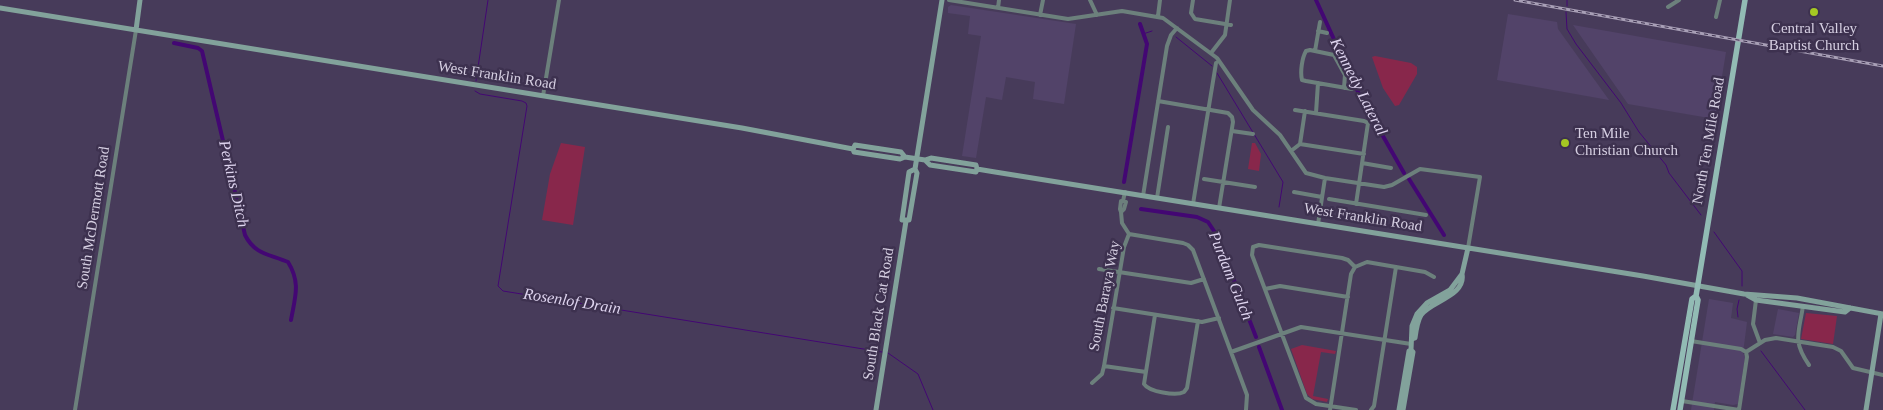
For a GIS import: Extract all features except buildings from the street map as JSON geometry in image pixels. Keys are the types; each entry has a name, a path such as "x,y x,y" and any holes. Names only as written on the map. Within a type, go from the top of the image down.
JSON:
{"main road":[{"path":"136,30 140,0"},
{"name":"South Black Cat Road","path":"876,410 906,221 902,220 909,172 915,169 942,0"},
{"name":"North Ten Mile Road","path":"1696,296 1745,0"},
{"name":"West Franklin Road","path":"0,8 742,128 853,149 855,145 901,152 905,157 916,159 939,159 976,165 977,169 1744,294 1797,298 1882,314"},
{"path":"1399,410 1408,351 1415,338 1420,316 1429,306 1452,294 1458,288 1463,277 1468,248"},
{"name":"West Franklin Road","path":"1744,294 1756,300 1845,312 1850,308"},
{"path":"1673,410 1692,298 1696,296 1698,300 1680,410"},
{"path":"1803,306 1810,304 1822,306 1837,305"},
{"path":"1866,410 1882,314"},
{"path":"1403,410 1413,352 1411,344"}],"street":[{"path":"543,96 559,0"},
{"path":"949,0 1068,19 1122,11 1158,16 1177,28 1221,64 1253,110 1280,135 1306,173 1325,178 1388,187 1420,169 1480,177 1468,248"},
{"path":"998,8 999,0"},
{"path":"1040,14 1043,0"},
{"path":"1090,0 1098,15"},
{"path":"1158,16 1160,0"},
{"path":"1193,0 1191,13 1197,20 1229,25"},
{"path":"1211,54 1222,40 1229,25 1230,0"},
{"path":"1668,7 1678,0"},
{"path":"1716,17 1720,0"},
{"path":"1315,51 1320,22"},
{"path":"1143,196 1166,46 1177,28"},
{"name":"South McDermott Road","path":"76,410 136,30"},
{"path":"1318,31 1327,33"},
{"path":"1344,88 1345,75 1334,55 1306,51 1301,76 1302,80 1318,84 1344,88 1352,89"},
{"path":"1193,204 1216,63"},
{"path":"1316,113 1318,84"},
{"path":"1158,101 1228,113 1232,117 1232,131 1219,208"},
{"path":"1294,110 1368,123 1356,204"},
{"path":"1291,151 1300,144 1305,111"},
{"path":"1157,198 1168,127"},
{"path":"1232,131 1252,134"},
{"path":"1300,144 1364,154"},
{"path":"1362,163 1391,168"},
{"path":"1318,224 1325,178"},
{"path":"1204,179 1255,187"},
{"name":"South Baraya Way","path":"1092,383 1102,374 1104,366 1124,246 1129,234 1122,223 1120,208 1125,192"},
{"path":"1294,192 1322,197"},
{"path":"1329,199 1426,215"},
{"path":"1129,234 1183,243 1192,249 1247,395 1246,410"},
{"path":"1355,267 1348,260 1342,258 1259,245 1253,247 1252,255 1304,394 1309,401 1330,408 1356,410"},
{"path":"1330,408 1351,274 1355,267 1367,262 1425,272 1434,277"},
{"path":"1372,410 1396,267"},
{"path":"1100,269 1191,283 1204,279"},
{"path":"1265,289 1283,286 1348,297"},
{"path":"1756,300 1753,330 1760,343"},
{"path":"1803,306 1797,341 1800,353 1809,365"},
{"path":"1114,308 1198,322 1219,318"},
{"path":"1155,315 1145,386 1150,390 1179,394 1187,388 1198,322"},
{"path":"1232,352 1301,327 1411,344"},
{"path":"1746,352 1765,340 1776,338 1797,341 1837,348 1853,368 1883,375"},
{"path":"1691,342 1741,349 1746,352"},
{"path":"1682,400 1739,410 1747,357 1746,352"},
{"path":"1104,366 1146,372"}],"shaded area":[{"path":"951,5 1076,24 1064,104 1033,99 1035,82 1006,77 1002,100 986,97 976,158 962,156 981,36 968,34 970,16 948,13 948,7"},
{"path":"1508,14 1557,22 1558,29 1609,100 1497,80"},
{"path":"1573,25 1726,52 1715,119 1628,104"},
{"path":"1372,57 1411,63 1417,67 1417,74 1399,105 1395,106 1383,88"},
{"path":"561,143 585,147 573,225 542,220 550,174"},
{"path":"1252,143 1255,143 1261,154 1259,171 1248,169"},
{"path":"1709,299 1733,303 1731,318 1747,322 1743,353 1745,357 1738,404 1715,402 1714,410 1691,410"},
{"path":"1778,309 1799,313 1793,337 1773,334"},
{"path":"1806,313 1837,316 1833,344 1801,339"},
{"path":"1302,345 1336,351 1335,354 1321,352 1313,396 1328,399 1327,402 1312,399 1307,394 1291,349"}],"waterway":[{"name":"Rosenlof Drain","path":"476,81 488,0"},
{"name":"Kennedy Lateral","path":"1316,0 1359,94 1404,173"},
{"path":"1567,0 1567,6"},
{"path":"1566,12 1567,29 1576,44 1621,103 1639,132 1666,165 1669,173 1701,215"},
{"name":"Purdam Gulch","path":"1124,182 1147,44 1140,24"},
{"path":"1143,34 1152,31"},
{"path":"1176,37 1212,66"},
{"name":"Perkins Ditch","path":"174,43 198,48 202,51 245,235 253,247 288,262 295,277 296,290 291,320"},
{"path":"1217,73 1283,182 1279,207"},
{"name":"Rosenlof Drain","path":"475,91 480,94 522,101 527,106 498,286 503,291 882,352"},
{"name":"Kennedy Lateral","path":"1409,179 1444,235"},
{"name":"Purdam Gulch","path":"1141,209 1197,217 1208,222 1216,234 1256,337"},
{"path":"1714,232 1742,271 1742,286"},
{"path":"1738,317 1739,300"},
{"name":"Purdam Gulch","path":"1259,347 1282,410"},
{"path":"1761,351 1805,410"},
{"name":"Rosenlof Drain","path":"888,353 918,374 933,410"}],"railway":[{"path":"1515,0 1883,66"}],"place":[{"name":"Central Valley Baptist Church","path":"1814,12"},
{"name":"Ten Mile Christian Church","path":"1565,143"}]}
